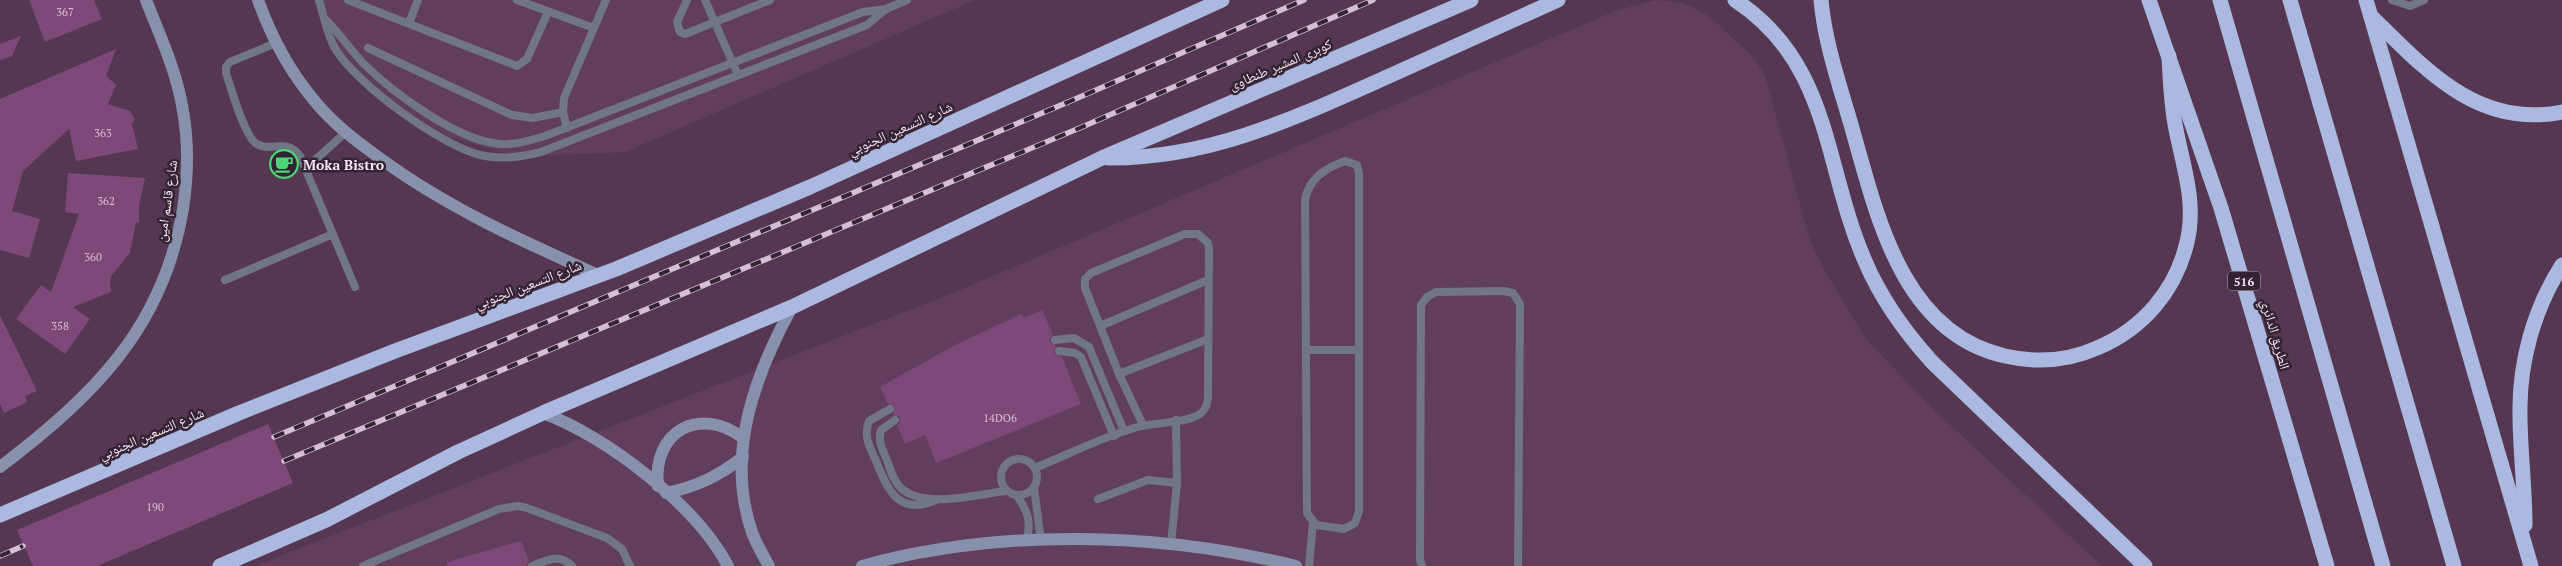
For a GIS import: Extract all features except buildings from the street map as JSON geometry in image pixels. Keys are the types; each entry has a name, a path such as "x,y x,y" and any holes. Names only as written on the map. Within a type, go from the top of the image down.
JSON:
{"highway":[{"name":"شارع التسعين الجنوبي","path":"0,515 239,413 598,275 810,187 1222,0"},
{"name":"كوبرى المشير طنطاوى","path":"1102,158 1471,0"},
{"path":"220,566 342,513 458,452 543,413 792,307 1102,158 1160,156 1208,147 1246,137 1300,116 1558,0"},
{"path":"1735,0 1757,16 1781,39 1803,74 1819,113 1862,253 1875,283 1901,325 1932,362 2145,566"},
{"path":"1821,0 1826,35 1877,213 1908,282 1930,313 1959,337 1994,353 2023,359 2052,360 2071,357 2099,348 2124,334 2140,322 2165,293 2175,277 2188,240 2191,202 2174,121 2169,56"},
{"name":"الطريق الدائري","path":"2149,0 2224,218 2327,566"},
{"path":"2220,0 2383,566"},
{"path":"2290,0 2454,566"},
{"path":"2366,0 2531,566"},
{"path":"2371,16 2439,80 2468,98 2515,113 2562,112"},
{"path":"2525,544 2520,388 2524,364 2537,316 2562,265"}],"street":[{"name":"شارع قاسم امين","path":"0,467 62,418 108,370 136,336 152,307 168,270 184,198 188,154 186,133 173,68 146,0"},
{"path":"258,0 276,43 314,101 345,132 413,182 460,210 508,235 598,275"},
{"path":"769,566 751,530 745,493 743,438 751,398 760,372 792,307"},
{"path":"543,413 560,419 600,441 662,489 706,531 724,563"},
{"path":"662,489 656,471 659,456 665,444 682,429 703,422 718,424 732,429 743,438"},
{"path":"662,489 699,484 715,477 743,457"},
{"path":"862,566 939,551 1026,542 1088,540 1202,547 1296,566"}],"lane":[{"path":"319,0 335,49 344,62 383,97 438,136 462,149 494,157 521,157 540,152 867,24 886,9 907,0"},
{"path":"348,0 517,66 527,59 548,12"},
{"path":"409,23 418,0"},
{"path":"517,0 594,28"},
{"path":"567,128 563,112 564,98 606,0"},
{"path":"687,0 678,22 680,32 690,34 751,4 770,0"},
{"path":"705,0 738,75"},
{"path":"2392,0 2410,6 2424,0"},
{"path":"325,19 364,63 398,93 452,128 477,139 500,144 524,142 567,128 863,12 886,9"},
{"path":"276,43 230,62 226,67 226,74 252,139 262,146 281,145 292,148 300,156 354,287"},
{"path":"368,48 512,114 533,118 563,112"},
{"path":"305,170 345,132"},
{"path":"1309,566 1313,523 1307,513 1308,350 1306,194 1311,183 1319,174 1341,162 1349,161 1357,165 1359,173 1359,516 1352,526 1344,529 1313,523"},
{"path":"1035,468 1144,425 1196,417 1208,404 1208,243 1204,238 1192,232 1087,276 1084,284 1119,374 1144,425"},
{"path":"225,280 333,234"},
{"path":"1100,326 1208,280"},
{"path":"1422,566 1420,560 1421,305 1427,297 1436,292 1504,291 1513,293 1520,304 1518,566"},
{"path":"1055,340 1074,338 1089,347 1124,432"},
{"path":"1119,374 1208,339"},
{"path":"1308,350 1359,350"},
{"path":"1060,352 1075,353 1081,357 1114,436"},
{"path":"890,409 869,421 866,432 869,445 888,490 896,498 914,506 938,500 1006,491 1016,495 1023,495 1034,487"},
{"path":"895,420 884,427 879,436 895,480 905,492 912,496 938,500"},
{"path":"1171,544 1177,483 1176,420"},
{"path":"1006,491 1000,476 1002,469 1007,463 1014,459 1022,459 1035,468 1037,474 1034,487 1041,541"},
{"path":"1098,499 1148,480 1177,483"},
{"path":"1016,495 1028,517 1026,542"},
{"path":"363,566 499,509 518,506 607,538 622,548 630,566"},
{"path":"532,566 557,558 568,561 572,566"}],"shaded area":[{"path":"313,0 975,0 625,152 517,157 418,127 337,55"},
{"path":"1656,0 1684,3 1709,16 1753,57 1765,75 1809,238 1825,271 1866,339 1933,409 2102,566 254,566 953,293 1615,11"}],"railway":[{"path":"274,437 1073,100 1304,0"},
{"path":"284,461 1082,127 1373,0"},
{"path":"0,556 23,546"}],"place":[{"name":"Moka Bistro","path":"284,164"}]}
